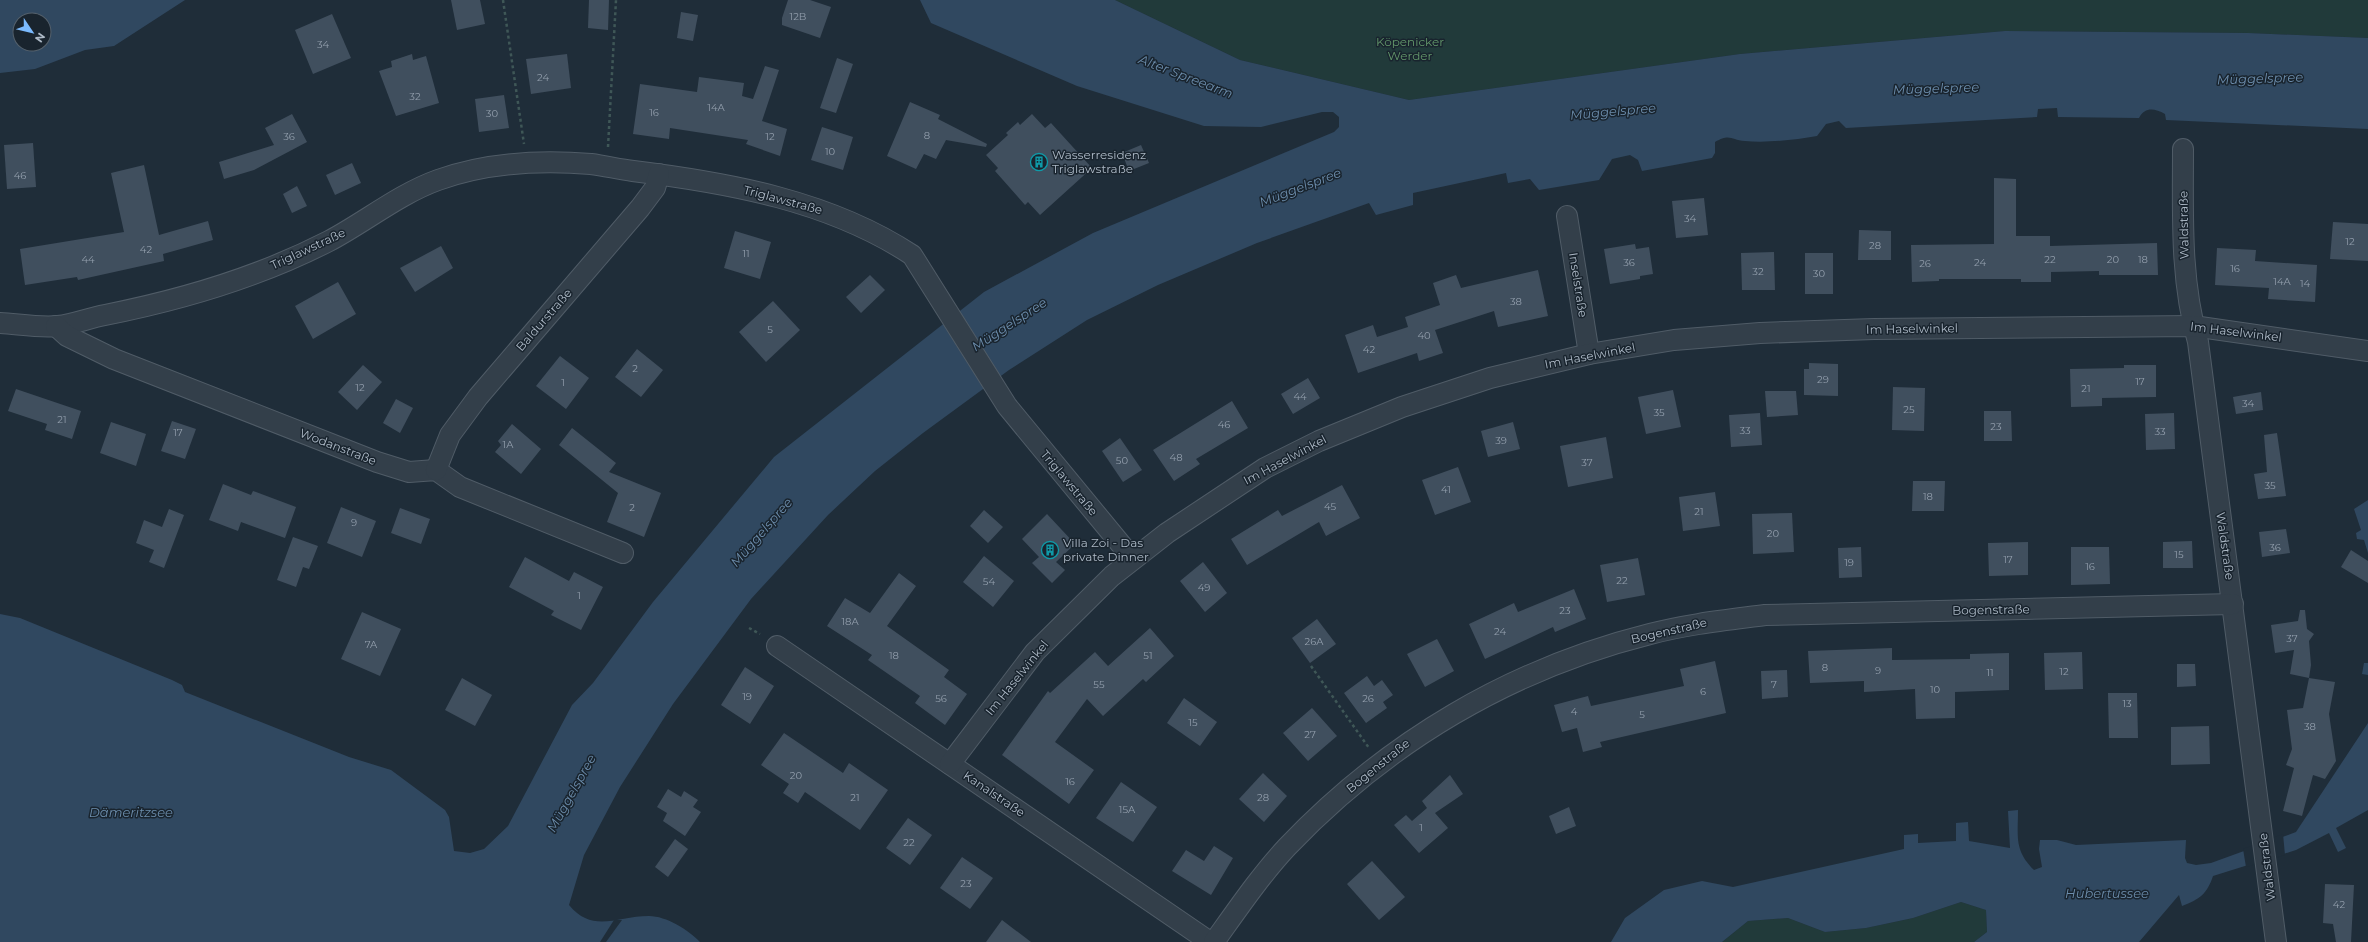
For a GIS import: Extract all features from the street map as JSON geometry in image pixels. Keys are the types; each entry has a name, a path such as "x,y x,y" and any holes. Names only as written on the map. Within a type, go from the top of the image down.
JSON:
{"street":[{"name":"Waldstraße","path":"2184,149 2183,229 2187,291 2193,326 2199,349 2276,942"},
{"name":"Triglawstraße","path":"0,323 56,326 186,296 294,258 329,241 411,192 438,180 465,172 526,163 590,164 695,179 802,204 843,218 889,240 912,255 1007,406 1133,559"},
{"name":"Baldurstraße","path":"436,470 450,435 478,397 640,208 656,188 658,174"},
{"name":"Inselstraße","path":"1566,216 1590,354"},
{"name":"Wodanstraße","path":"56,326 67,336 114,359 377,462 409,472 436,470"},
{"name":"Im Haselwinkel","path":"950,764 1035,652 1089,598 1133,559 1216,499 1265,468 1319,441 1402,407 1490,378 1590,354 1674,340 1760,333 1874,329 2193,326 2368,351"},
{"path":"436,470 460,487 623,553"},
{"name":"Bogenstraße","path":"1214,942 1253,888 1286,848 1360,778 1379,763 1410,740 1450,715 1536,674 1611,645 1650,634 1701,623 1765,615 2233,604"},
{"name":"Kanalstraße","path":"777,646 1210,942"}],"path":[{"path":"503,0 526,163"},
{"path":"608,167 616,0"},
{"path":"1311,666 1379,763"}],"green space":[{"name":"Köpenicker Werder","path":"1115,0 2368,0 2368,38 2248,33 2005,31 1740,54 1409,100 1240,60"},
{"path":"1961,902 1986,910 1987,932 1974,942 1722,942 1748,921 1788,918 1825,932 1866,928 1913,918"}],"water":[{"path":"0,0 185,0 114,46 85,50 35,69 0,73"},
{"path":"920,0 1115,0 1240,60 1409,100 1740,54 2005,31 2248,33 2368,38 2368,129 2166,120 2165,114 2154,110 2147,110 2141,114 2139,118 2058,117 2057,108 2038,109 2037,117 1846,128 1839,121 1826,124 1817,136 1762,142 1745,141 1727,137 1715,142 1715,153 1712,158 1642,171 1638,160 1630,155 1612,159 1599,180 1539,190 1530,179 1508,183 1506,173 1413,193 1413,205 1376,215 1369,203 1257,243 1158,285 1087,320 1009,370 923,433 875,471 828,515 751,599 673,704 620,787 584,855 569,905 578,914 587,919 596,921 649,916 663,918 684,928 700,942 0,942 0,614 20,618 172,680 182,685 185,692 349,757 391,770 445,810 449,817 454,851 470,853 484,849 508,826 572,705 593,683 653,602 774,457 984,292 1093,233 1334,132 1339,127 1339,117 1333,112 1322,112 1261,127 1204,126 1077,86 931,23"},
{"path":"2368,500 2368,553 2364,540 2357,539 2356,533 2361,530 2354,509"},
{"path":"2364,663 2368,663 2368,675 2362,674"},
{"name":"Hubertussee","path":"2368,723 2368,810 2336,828 2346,848 2338,852 2329,833 2296,850 2213,876 2205,892 2194,901 2182,906 2179,895 2139,942 1974,942 1987,932 1986,910 1961,902 1913,918 1866,928 1825,932 1788,918 1748,921 1722,942 1611,942 1625,918 1664,890 1702,881 1733,887 1904,849 1904,835 1918,834 1918,843 1956,841 1956,823 1968,822 1969,841 2010,848 2008,811 2018,810 2018,843 2023,856 2034,870 2042,867 2039,849 2040,840 2057,840 2076,845 2186,840 2185,858 2187,863 2196,865 2211,863 2296,832"}],"pier":[{"path":"2283,834 2285,855 2246,867 2243,849"},
{"path":"614,920 622,920 606,942 600,942"}],"building":[{"path":"451,0 480,0 485,24 457,30"},
{"path":"589,0 609,0 608,30 588,28"},
{"path":"788,0 810,0 831,7 820,38 782,25 782,18"},
{"path":"681,12 698,15 693,41 677,38"},
{"path":"332,14 351,58 313,74 295,30"},
{"path":"412,54 413,60 426,56 439,103 396,116 379,71 392,67 391,61"},
{"path":"567,54 571,88 531,94 526,59"},
{"path":"837,58 853,64 836,113 820,108"},
{"path":"765,66 779,70 762,121 787,129 780,156 746,144 748,140 670,128 669,139 633,134 640,84 697,92 699,77 744,83 742,96 753,99"},
{"path":"504,95 509,128 479,132 475,99"},
{"path":"910,102 940,115 938,119 987,144 986,147 946,140 936,159 924,154 916,169 887,156"},
{"path":"292,114 307,142 254,170 224,179 219,162 274,145 265,128"},
{"name":"Wasserresidenz Triglawstraße","path":"1032,114 1045,128 1051,123 1092,168 1040,215 1028,202 1025,205 995,171 998,168 986,155 1008,135 1006,133 1018,122 1020,125"},
{"path":"822,127 853,137 843,170 811,160"},
{"path":"33,143 36,187 7,189 4,145"},
{"path":"1141,145 1149,163 1129,171 1122,153"},
{"path":"352,163 361,183 335,195 326,175"},
{"path":"144,165 159,235 208,221 213,240 163,254 164,261 78,280 77,277 25,285 20,249 124,232 111,173"},
{"path":"1994,178 2016,179 2016,236 2050,236 2050,246 2157,243 2158,275 2099,275 2099,271 2051,272 2051,282 2021,282 2021,279 1939,279 1939,281 1912,282 1911,245 1994,244"},
{"path":"297,186 307,206 292,213 283,194"},
{"path":"1704,198 1708,235 1676,238 1672,201"},
{"path":"2333,222 2368,224 2368,261 2330,259"},
{"path":"1859,230 1891,231 1891,260 1858,260"},
{"path":"735,231 771,242 760,279 724,268"},
{"path":"1635,244 1636,249 1649,247 1653,274 1640,276 1640,279 1610,284 1604,249"},
{"path":"441,246 453,268 415,292 400,268"},
{"path":"2217,248 2256,250 2255,261 2317,265 2315,302 2268,299 2269,288 2215,285"},
{"path":"1774,252 1775,290 1742,290 1741,253"},
{"path":"1805,253 1833,253 1833,294 1805,294"},
{"path":"1538,270 1548,316 1498,327 1494,311 1435,330 1443,353 1419,361 1417,353 1358,373 1345,335 1373,325 1377,337 1408,327 1405,317 1440,305 1433,283 1456,275 1461,288"},
{"path":"870,275 885,290 861,313 846,297"},
{"path":"338,282 356,314 313,339 295,306"},
{"path":"773,301 800,330 766,362 739,332"},
{"path":"637,349 663,370 641,397 615,377"},
{"path":"560,356 589,378 566,409 536,386"},
{"path":"1809,363 1838,364 1838,396 1804,395 1804,369 1809,369"},
{"path":"363,365 382,382 357,410 338,392"},
{"path":"2124,365 2156,365 2156,397 2102,398 2102,406 2071,407 2070,369 2124,368"},
{"path":"1308,378 1320,398 1293,414 1281,394"},
{"path":"1893,387 1925,388 1924,431 1892,430"},
{"path":"16,389 81,411 72,439 45,430 47,424 8,411"},
{"path":"1673,390 1681,427 1646,434 1638,397"},
{"path":"1765,391 1796,391 1798,415 1767,417"},
{"path":"2261,392 2263,410 2236,414 2233,397"},
{"path":"396,399 413,408 400,433 383,423"},
{"path":"1232,401 1248,428 1196,459 1200,464 1174,481 1153,450"},
{"path":"1984,411 2011,411 2012,441 1984,441"},
{"path":"1760,413 1762,445 1731,447 1729,415"},
{"path":"2174,413 2175,449 2146,450 2145,414"},
{"path":"172,421 196,429 185,459 161,451"},
{"path":"111,422 146,434 136,466 100,453"},
{"path":"1513,422 1520,449 1488,457 1481,431"},
{"path":"512,424 541,449 521,474 495,452 501,445 498,441"},
{"path":"572,428 616,463 609,472 661,493 644,537 607,522 618,493 559,445"},
{"path":"2277,433 2286,496 2258,499 2254,474 2267,472 2264,435"},
{"path":"1606,437 1613,478 1568,487 1560,446"},
{"path":"1120,438 1142,470 1123,482 1102,451"},
{"path":"1458,467 1471,502 1435,515 1422,480"},
{"path":"1913,481 1945,481 1944,511 1912,511"},
{"path":"223,484 251,495 253,491 296,507 285,538 241,522 238,531 209,520"},
{"path":"1342,485 1360,518 1326,536 1319,522 1247,565 1231,539 1278,510 1282,516"},
{"path":"1715,492 1720,526 1683,531 1679,497"},
{"path":"341,507 376,521 362,557 327,543"},
{"path":"400,508 430,519 421,544 391,533"},
{"path":"169,509 184,515 164,568 149,562 154,550 136,543 144,520 162,527"},
{"path":"984,510 1003,527 988,543 970,526"},
{"path":"1792,513 1794,552 1753,554 1752,514"},
{"name":"Villa Zoi - Das private Dinner","path":"1047,514 1075,544 1056,562 1065,570 1052,583 1032,563 1039,557 1022,539"},
{"path":"2286,529 2290,553 2262,557 2259,532"},
{"path":"293,537 318,546 309,569 303,567 296,587 277,580"},
{"path":"2192,541 2193,568 2163,568 2163,542"},
{"path":"2028,542 2028,575 1989,576 1988,543"},
{"path":"1861,547 1862,577 1839,578 1838,548"},
{"path":"2071,547 2109,547 2110,584 2071,585"},
{"path":"2351,550 2368,561 2368,583 2341,567"},
{"path":"984,556 1014,581 993,607 963,582"},
{"path":"525,557 569,581 574,572 603,587 581,630 551,615 554,611 509,587"},
{"path":"1638,558 1645,595 1607,602 1600,565"},
{"path":"1203,562 1227,593 1205,612 1180,581"},
{"path":"899,573 916,586 887,626 949,670 944,677 967,694 945,725 915,703 920,696 868,660 872,655 827,626 845,598 870,613"},
{"path":"1574,589 1586,619 1555,632 1553,627 1485,659 1469,624 1514,603 1518,612"},
{"path":"2300,610 2305,610 2307,629 2314,634 2309,641 2311,665 2309,678 2290,674 2294,650 2275,653 2271,625 2298,621"},
{"path":"362,612 401,629 380,676 341,659"},
{"path":"1317,619 1336,644 1310,663 1292,638"},
{"path":"1150,628 1174,656 1146,682 1143,679 1103,716 1087,699 1055,742 1094,770 1069,804 1002,755 1048,691 1050,693 1095,652 1108,666"},
{"path":"1437,639 1454,671 1425,687 1407,654"},
{"path":"1892,648 1892,660 1970,659 1970,654 2009,653 2009,690 1955,692 1955,718 1916,719 1915,689 1864,692 1864,681 1810,683 1808,651"},
{"path":"2082,652 2083,689 2045,690 2044,653"},
{"path":"1715,661 1726,713 1600,742 1602,747 1583,752 1577,728 1562,732 1554,705 1588,696 1591,706 1684,686 1680,669"},
{"path":"2177,664 2195,664 2196,686 2177,687"},
{"path":"745,667 774,686 750,724 721,705"},
{"path":"1787,670 1788,697 1762,699 1761,671"},
{"path":"1367,676 1374,686 1382,680 1393,695 1383,702 1387,708 1366,723 1344,693"},
{"path":"462,678 492,695 475,726 445,710"},
{"path":"2309,678 2335,682 2329,714 2336,761 2325,779 2313,775 2302,816 2283,811 2294,768 2286,765 2292,749 2287,710 2303,708"},
{"path":"2108,693 2137,693 2138,738 2109,738"},
{"path":"1184,698 1217,722 1200,746 1167,723"},
{"path":"1312,708 1337,736 1308,761 1283,733"},
{"path":"2209,726 2210,764 2171,765 2171,727"},
{"path":"784,733 843,773 849,763 888,790 860,830 805,792 798,803 783,793 789,784 761,765"},
{"path":"1263,773 1287,796 1264,822 1239,799"},
{"path":"1450,775 1463,794 1435,813 1448,828 1419,853 1394,825 1406,815 1412,821 1427,808 1422,801"},
{"path":"1121,782 1157,807 1133,842 1096,818"},
{"path":"668,789 681,797 684,791 698,800 693,807 701,812 685,836 663,821 667,813 657,807"},
{"path":"1569,807 1576,826 1556,834 1549,816"},
{"path":"908,818 932,835 910,865 886,848"},
{"path":"675,839 688,849 668,877 655,867"},
{"path":"1214,846 1233,858 1211,895 1172,871 1186,850 1204,861"},
{"path":"962,857 993,878 970,909 940,888"},
{"path":"1372,861 1405,897 1379,920 1347,884"},
{"path":"2325,884 2354,885 2351,942 2336,942 2333,924 2323,923"},
{"path":"1002,920 1031,942 986,942"}],"place":[{"name":"Wasserresidenz Triglawstraße","path":"1039,162"},
{"name":"Villa Zoi - Das private Dinner","path":"1050,550"}],"water label":[{"name":"Alter Spreearm","path":"1186,76"},
{"name":"Müggelspree","path":"2260,78"},
{"name":"Müggelspree","path":"1936,88"},
{"name":"Müggelspree","path":"1613,111"},
{"name":"Müggelspree","path":"1300,187"},
{"name":"Müggelspree","path":"1009,324"},
{"name":"Müggelspree","path":"761,532"},
{"name":"Müggelspree","path":"571,793"},
{"name":"Dämeritzsee","path":"131,812"}]}
